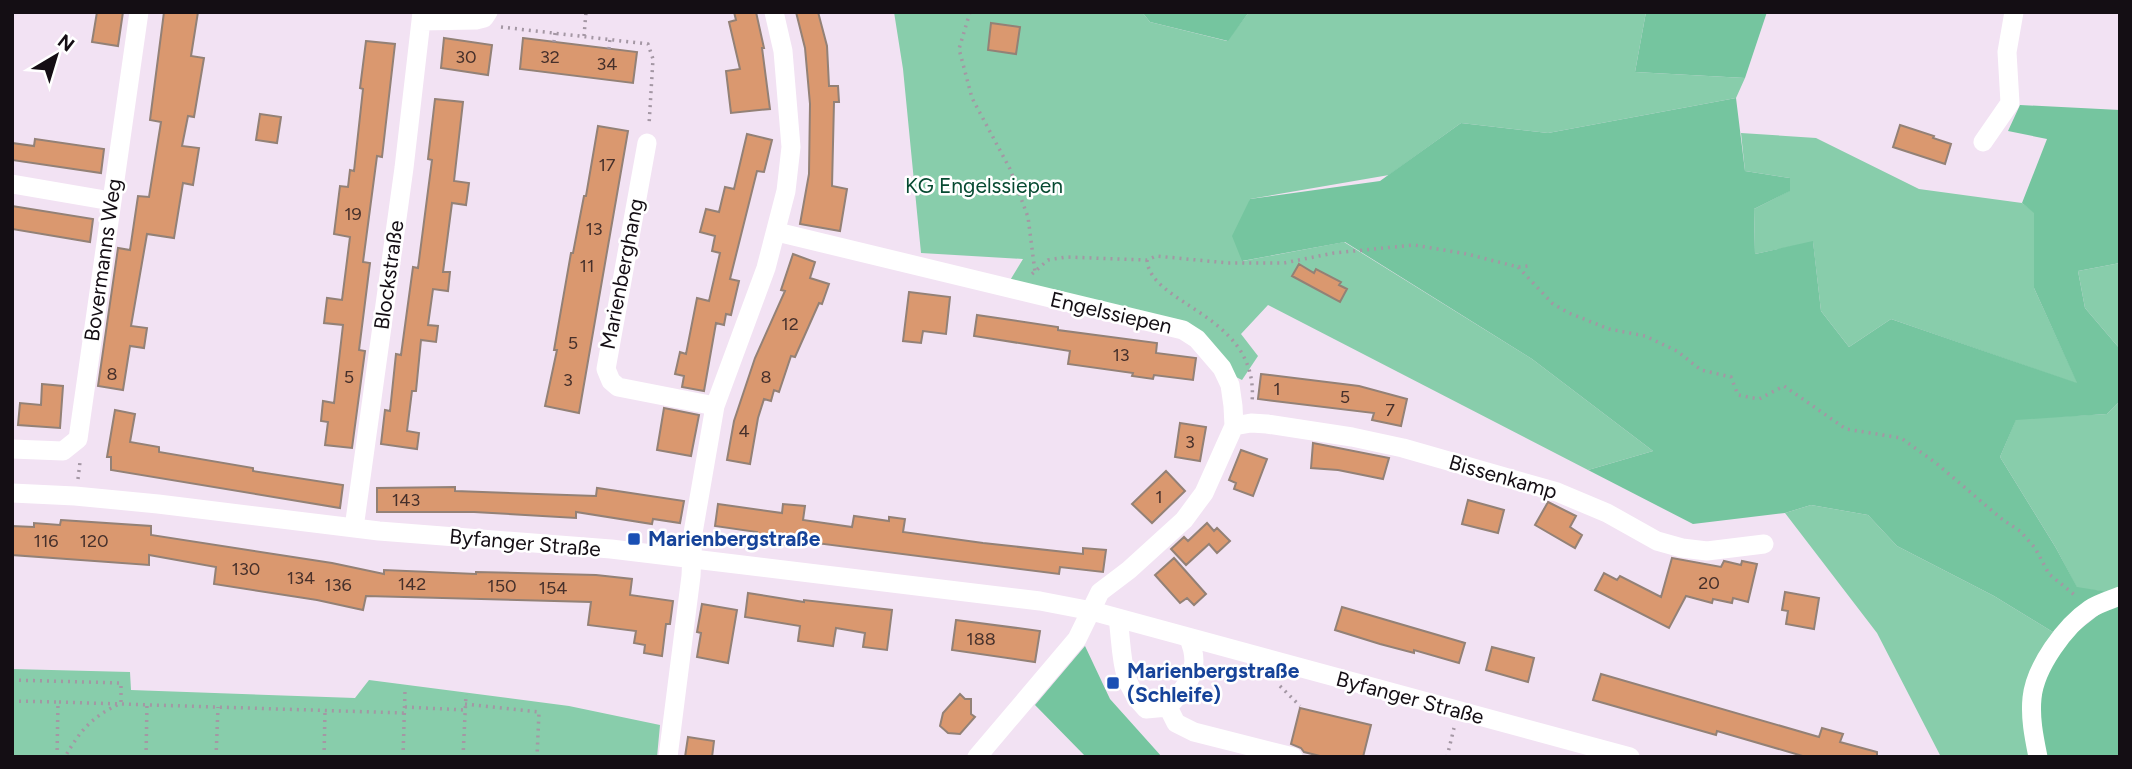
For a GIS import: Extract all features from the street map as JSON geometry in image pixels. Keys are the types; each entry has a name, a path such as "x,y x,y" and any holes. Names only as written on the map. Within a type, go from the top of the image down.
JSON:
{"street":[{"name":"Bovermanns Weg","path":"12,449 63,451 78,439 139,12"},
{"path":"668,757 691,576 693,533 715,406 777,232 786,191 791,147 783,51 774,12"},
{"path":"1983,142 2010,103 2007,52 2014,12"},
{"name":"Blockstraße","path":"354,528 404,169 422,16 486,15"},
{"name":"Marienberghang","path":"647,143 606,369 611,381 618,387 715,406"},
{"path":"12,184 111,201"},
{"name":"Engelssiepen","path":"777,232 1182,330 1197,339 1223,368 1230,386 1234,426 1204,493 1184,520 1129,570 1100,592 1077,639 976,757"},
{"name":"Bissenkamp","path":"1234,426 1267,424 1403,448 1557,492 1607,513 1657,541 1682,548 1707,551 1764,544"},
{"name":"Byfanger Straße","path":"12,493 158,504 354,528 611,549 1040,601 1092,611 1630,757"},
{"path":"2038,757 2032,722 2032,697 2038,675 2055,646 2080,618 2094,607 2120,596"},
{"path":"1118,618 1124,672 1133,696 1146,709 1168,707 1191,677 1195,661 1189,639"},
{"path":"1168,707 1176,723 1194,732 1293,757"}],"path":[{"path":"584,36 586,12"},
{"path":"970,12 959,50 972,98 1010,169 1028,217 1035,272 1048,260 1066,257 1147,260 1156,256 1205,261 1284,263 1335,253 1414,245 1467,254 1518,267 1528,266"},
{"path":"486,15 494,26 648,44 653,59 647,143"},
{"path":"554,42 555,33"},
{"path":"609,49 610,39"},
{"path":"1518,267 1561,309 1609,329 1645,336 1677,351 1701,370 1731,377 1738,395 1759,399 1784,386 1846,429 1901,438 2020,531 2035,548 2049,574 2094,607"},
{"path":"12,680 121,683 121,704"},
{"path":"1280,686 1300,706"},
{"path":"403,757 405,691"},
{"path":"463,757 466,694"},
{"path":"12,701 405,713"},
{"path":"57,757 58,702"},
{"path":"65,757 82,729 101,712 121,704"},
{"path":"146,757 147,704"},
{"path":"216,757 218,707"},
{"path":"405,707 465,707 539,712 537,757"},
{"path":"324,757 325,711"},
{"path":"1447,757 1457,711"}],"green space":[{"name":"KG Engelssiepen","path":"894,12 1142,12 1150,22 1227,41 1249,12 1646,12 1635,72 1745,78 1736,98 1548,133 1461,123 1389,175 1250,199 1243,261 1344,242 1532,359 1653,451 1588,470 1268,305 1241,334 1258,356 1242,380 1228,373 1178,324 1009,282 1023,259 921,253 903,69"},
{"path":"1142,12 1249,12 1228,41 1150,22"},
{"path":"1646,12 1767,12 1745,78 1635,72"},
{"path":"1736,98 1745,171 1790,178 1790,191 1754,209 1755,254 1813,241 1821,311 1849,347 1891,319 2077,383 2034,288 2034,213 2022,203 2047,139 2008,131 2020,105 2120,110 2120,263 2078,271 2085,308 2120,349 2120,401 2107,414 2016,420 2000,457 2077,587 2115,593 2061,637 1994,596 1897,546 1868,515 1811,505 1785,513 1693,524 1588,470 1653,451 1532,359 1345,242 1242,261 1232,236 1250,199 1380,181 1461,123 1548,133"},
{"path":"1741,133 1816,138 1919,189 2022,203 2034,212 2034,288 2078,384 1891,319 1849,347 1821,311 1813,242 1755,254 1754,209 1789,191 1790,178 1745,171"},
{"path":"2120,263 2120,349 2085,308 2078,271"},
{"path":"2120,401 2120,593 2115,593 2077,588 2056,548 2000,457 2016,419 2107,414"},
{"path":"1811,505 1868,515 1897,546 1994,596 2061,637 2035,757 1941,757 1877,633 1785,513"},
{"path":"2120,598 2120,756 2042,757 2035,698 2056,648"},
{"path":"1085,646 1110,699 1162,757 1086,757 1035,705"},
{"path":"12,669 130,672 131,690 355,698 369,680 569,706 660,725 657,757 12,757"}],"building":[{"path":"97,12 123,12 118,46 92,42"},
{"path":"164,12 198,12 191,56 204,58 194,117 188,116 182,146 199,148 193,185 183,183 174,238 147,234 131,326 147,328 144,348 130,346 123,390 98,386 118,248 130,250 138,196 149,197 161,122 150,120"},
{"path":"734,12 756,12 764,48 770,109 731,113 726,71 740,69 729,22 736,20"},
{"path":"796,12 818,12 827,46 829,86 838,86 839,102 834,102 832,186 847,189 840,231 800,224 809,174 810,104 805,48"},
{"path":"991,23 1020,27 1016,54 988,50"},
{"path":"444,38 492,45 488,75 441,68"},
{"path":"523,38 637,52 633,83 520,69"},
{"path":"366,41 395,44 382,157 377,156 363,262 370,263 359,350 365,351 352,448 325,445 328,422 321,421 323,401 334,403 343,325 324,323 327,298 342,300 350,237 334,234 340,186 348,187 350,170 354,171"},
{"path":"435,99 463,102 454,181 469,183 466,205 452,203 443,272 450,272 448,291 433,289 428,325 438,326 436,342 421,340 416,391 412,391 407,431 419,433 417,449 381,444 385,410 390,411 396,354 401,355 413,267 418,268 432,160 428,159"},
{"path":"260,114 281,117 277,143 256,140"},
{"path":"1900,125 1951,144 1945,164 1893,147"},
{"path":"598,126 628,131 579,413 545,406 557,350 554,350 571,253 586,196"},
{"path":"747,134 772,140 764,172 757,171 730,279 739,281 731,315 726,314 724,325 716,323 704,391 682,387 684,376 675,374 680,352 686,354 697,298 709,301 720,253 712,251 715,236 700,232 706,209 719,212 725,187 734,189"},
{"path":"35,139 104,149 101,173 12,160 12,143 34,146"},
{"path":"12,206 93,219 90,242 12,229"},
{"path":"793,254 815,262 810,278 829,284 795,357 791,356 779,392 774,390 771,401 764,399 750,464 727,460 734,421 755,358 785,291 781,290"},
{"path":"1299,264 1314,273 1316,269 1341,282 1339,285 1347,289 1340,302 1292,276"},
{"path":"909,292 950,297 946,334 923,331 921,343 903,341"},
{"path":"977,315 1058,327 1058,330 1157,343 1156,353 1196,358 1193,380 1154,375 1153,379 1132,376 1133,373 1068,364 1070,351 974,336"},
{"path":"1261,374 1359,386 1407,399 1401,426 1372,420 1374,413 1258,399"},
{"path":"42,384 63,386 60,428 18,425 20,403 41,405"},
{"path":"664,408 699,415 691,456 657,450"},
{"path":"115,410 135,414 130,442 159,447 159,452 253,468 253,471 343,485 340,508 111,470 111,457 107,457"},
{"path":"1180,423 1206,427 1200,461 1175,457"},
{"path":"1313,443 1389,458 1383,479 1338,470 1311,468"},
{"path":"1241,450 1267,459 1253,496 1234,489 1236,483 1229,480"},
{"path":"1166,471 1185,491 1152,523 1132,504"},
{"path":"455,487 455,491 596,496 597,488 684,501 680,523 653,519 652,524 576,512 576,518 474,512 377,512 377,488"},
{"path":"1468,500 1504,510 1498,533 1462,524"},
{"path":"1548,502 1576,516 1570,527 1582,535 1575,548 1535,525"},
{"path":"718,504 782,513 783,504 805,506 803,520 852,527 854,516 889,521 889,517 905,519 903,532 1083,554 1083,548 1106,550 1103,572 1060,567 1059,574 801,541 800,547 756,541 757,532 715,526"},
{"path":"61,520 151,526 151,535 332,563 384,574 384,570 596,575 632,579 630,595 673,601 670,624 666,624 662,656 644,653 645,645 634,643 636,631 588,625 591,602 366,596 363,610 214,584 216,567 149,555 149,565 12,555 12,526 34,527 34,523 60,525"},
{"path":"1207,523 1214,531 1217,528 1230,541 1217,553 1209,544 1186,565 1171,549 1184,537 1188,541"},
{"path":"1174,558 1206,594 1194,605 1187,598 1180,603 1155,575"},
{"path":"1672,558 1721,567 1724,561 1741,565 1742,561 1757,564 1748,602 1733,598 1732,603 1713,599 1712,603 1686,596 1669,628 1595,590 1604,573 1617,580 1620,576 1661,597"},
{"path":"1785,592 1819,598 1814,629 1786,624 1788,611 1782,610"},
{"path":"748,593 804,602 892,610 887,650 863,647 865,633 836,628 833,646 798,641 800,626 745,617"},
{"path":"702,604 737,610 728,663 697,657 701,633 697,632"},
{"path":"1342,607 1465,643 1459,663 1335,630"},
{"path":"956,620 1040,631 1035,662 952,650"},
{"path":"1492,647 1534,658 1528,682 1486,670"},
{"path":"1601,674 1819,737 1822,728 1843,734 1840,742 1877,752 1877,757 1806,757 1717,731 1716,735 1593,700"},
{"path":"960,694 965,699 971,699 971,714 975,717 960,734 948,733 940,726 943,713"},
{"path":"1300,708 1371,725 1363,757 1324,757 1304,752 1291,744"},
{"path":"688,737 714,741 712,757 685,757"}],"place":[{"name":"Marienbergstraße","path":"634,539"},
{"name":"Marienbergstraße (Schleife)","path":"1113,683"}]}
